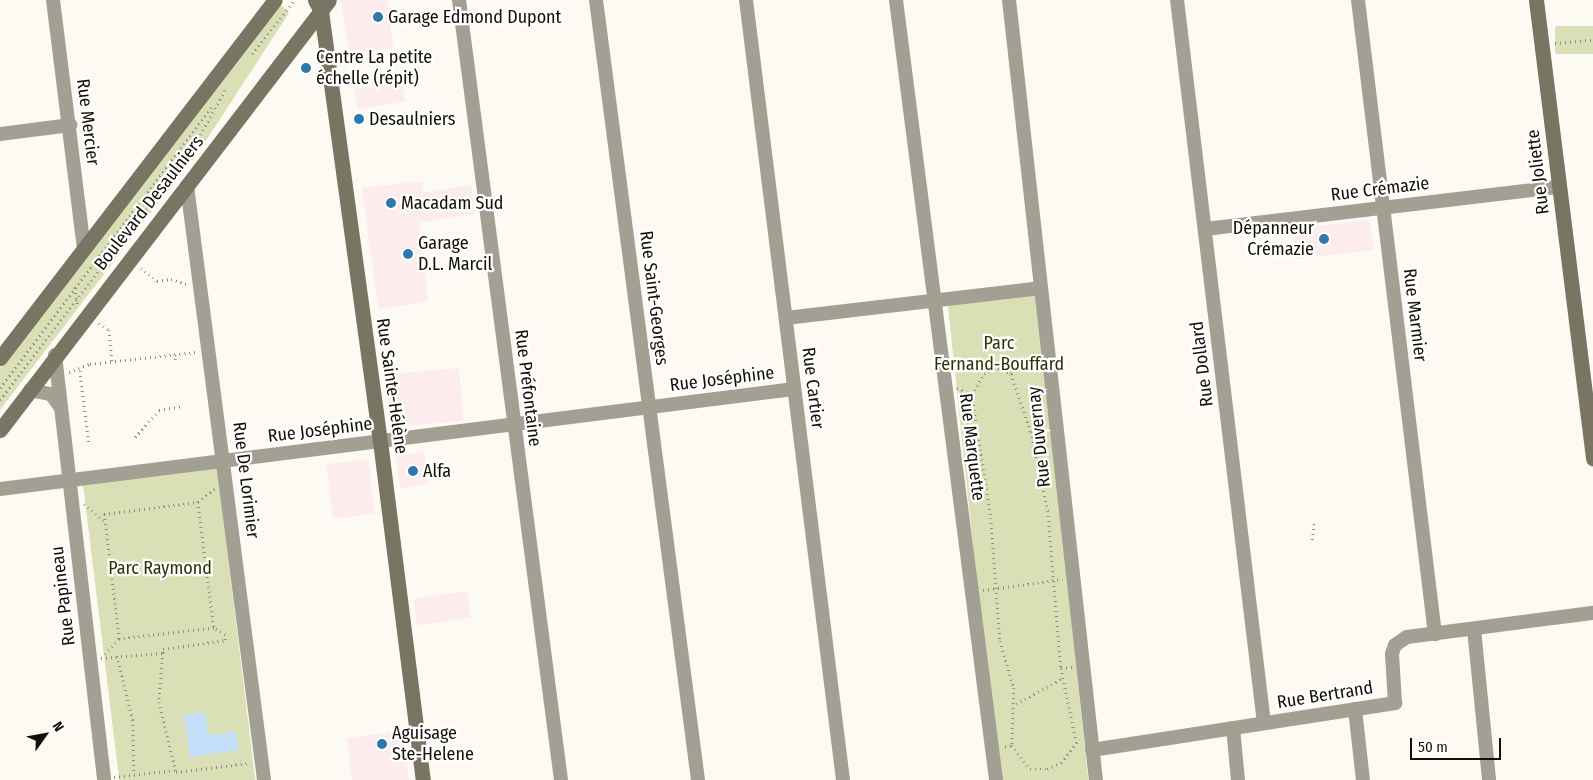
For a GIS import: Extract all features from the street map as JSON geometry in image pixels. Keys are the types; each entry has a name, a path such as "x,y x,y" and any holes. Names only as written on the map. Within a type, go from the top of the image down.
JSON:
{"street":[{"name":"Rue Mercier","path":"53,0 84,248"},
{"name":"Boulevard Desaulniers","path":"0,358 275,0"},
{"name":"Rue Préfontaine","path":"459,0 561,780"},
{"name":"Rue Saint-Georges","path":"596,0 698,780"},
{"name":"Rue Cartier","path":"746,0 843,780"},
{"name":"Rue Marquette","path":"896,0 996,780"},
{"name":"Rue Duvernay","path":"1009,0 1096,780"},
{"name":"Rue Dollard","path":"1178,0 1264,723"},
{"name":"Rue Marmier","path":"1358,0 1435,634"},
{"name":"Rue Joliette","path":"1536,0 1593,458"},
{"name":"Boulevard Desaulniers","path":"0,430 55,355 187,186 322,4"},
{"name":"Rue Sainte-Hélène","path":"322,4 423,780"},
{"path":"0,134 70,125"},
{"name":"Rue De Lorimier","path":"187,186 228,484 264,780"},
{"name":"Rue Crémazie","path":"1205,229 1558,187"},
{"path":"786,318 1041,288"},
{"name":"Rue Papineau","path":"55,355 70,499 96,658 104,779"},
{"name":"Rue Joséphine","path":"0,489 794,389"},
{"path":"30,390 51,394 60,408"},
{"name":"Rue Bertrand","path":"1091,743 1233,728 1395,703 1392,654 1395,645 1407,637 1593,614"},
{"path":"1474,629 1490,780"},
{"path":"1355,709 1363,780"},
{"path":"1233,728 1238,780"}],"path":[{"path":"246,61 295,0"},
{"path":"245,56 288,9"},
{"path":"1541,44 1593,40"},
{"path":"0,388 204,118 229,80 193,148 77,302 0,400"},
{"path":"130,259 157,281 200,284"},
{"path":"72,265 77,302 84,318 108,330 112,361"},
{"path":"1011,374 1047,342"},
{"path":"58,374 80,371 90,364 210,350"},
{"path":"174,354 176,362"},
{"path":"998,368 1011,374 1031,432 1055,580 1062,678 1076,740 1071,753 1047,769 1030,769 1012,746 1015,704 1000,641 992,518 972,395 984,373 998,368"},
{"path":"80,371 88,443"},
{"path":"945,383 972,395"},
{"path":"135,437 159,410 181,406"},
{"path":"119,639 104,514 198,502 208,491 228,484"},
{"path":"70,499 94,508 105,522"},
{"path":"198,502 214,628"},
{"path":"1312,540 1314,523"},
{"path":"972,592 1073,578"},
{"path":"96,658 119,639 214,628 225,635 225,640 163,649 158,702 175,770"},
{"path":"96,658 163,653"},
{"path":"117,656 133,720 134,775"},
{"path":"1061,668 1083,666"},
{"path":"1015,704 1062,678"},
{"path":"1076,740 1091,743"},
{"path":"992,750 1012,746"},
{"path":"104,779 261,760"}],"shaded area":[{"path":"340,0 388,0 393,48 350,54"},
{"path":"402,82 405,102 358,109 355,90"},
{"path":"422,181 424,192 471,185 475,214 419,223 428,302 378,309 362,188"},
{"path":"1365,220 1370,223 1374,250 1296,259 1292,229"},
{"path":"459,368 464,421 390,427 385,374"},
{"name":"Alfa","path":"424,452 429,484 400,488 395,457"},
{"path":"368,459 375,514 333,519 326,464"},
{"path":"467,591 471,618 417,625 414,599"},
{"path":"403,731 409,780 352,780 347,738"}],"green space":[{"path":"281,5 289,13 205,142 0,410 0,368"},
{"path":"1555,26 1593,26 1593,54 1555,54"},
{"name":"Parc Fernand-Bouffard","path":"1037,292 1088,780 998,780 947,301"},
{"name":"Parc Raymond","path":"217,468 255,780 119,780 83,484"}],"water":[{"path":"205,712 208,735 236,732 239,750 190,757 184,715"}],"place":[{"name":"Garage Edmond Dupont","path":"378,17"},
{"name":"Centre La petite échelle (répit)","path":"306,68"},
{"name":"Desaulniers","path":"359,119"},
{"name":"Macadam Sud","path":"391,203"},
{"name":"Dépanneur Crémazie","path":"1324,239"},
{"name":"Garage D.L. Marcil","path":"408,254"},
{"name":"Alfa","path":"413,471"},
{"name":"Aguisage Ste-Helene","path":"382,744"}]}
